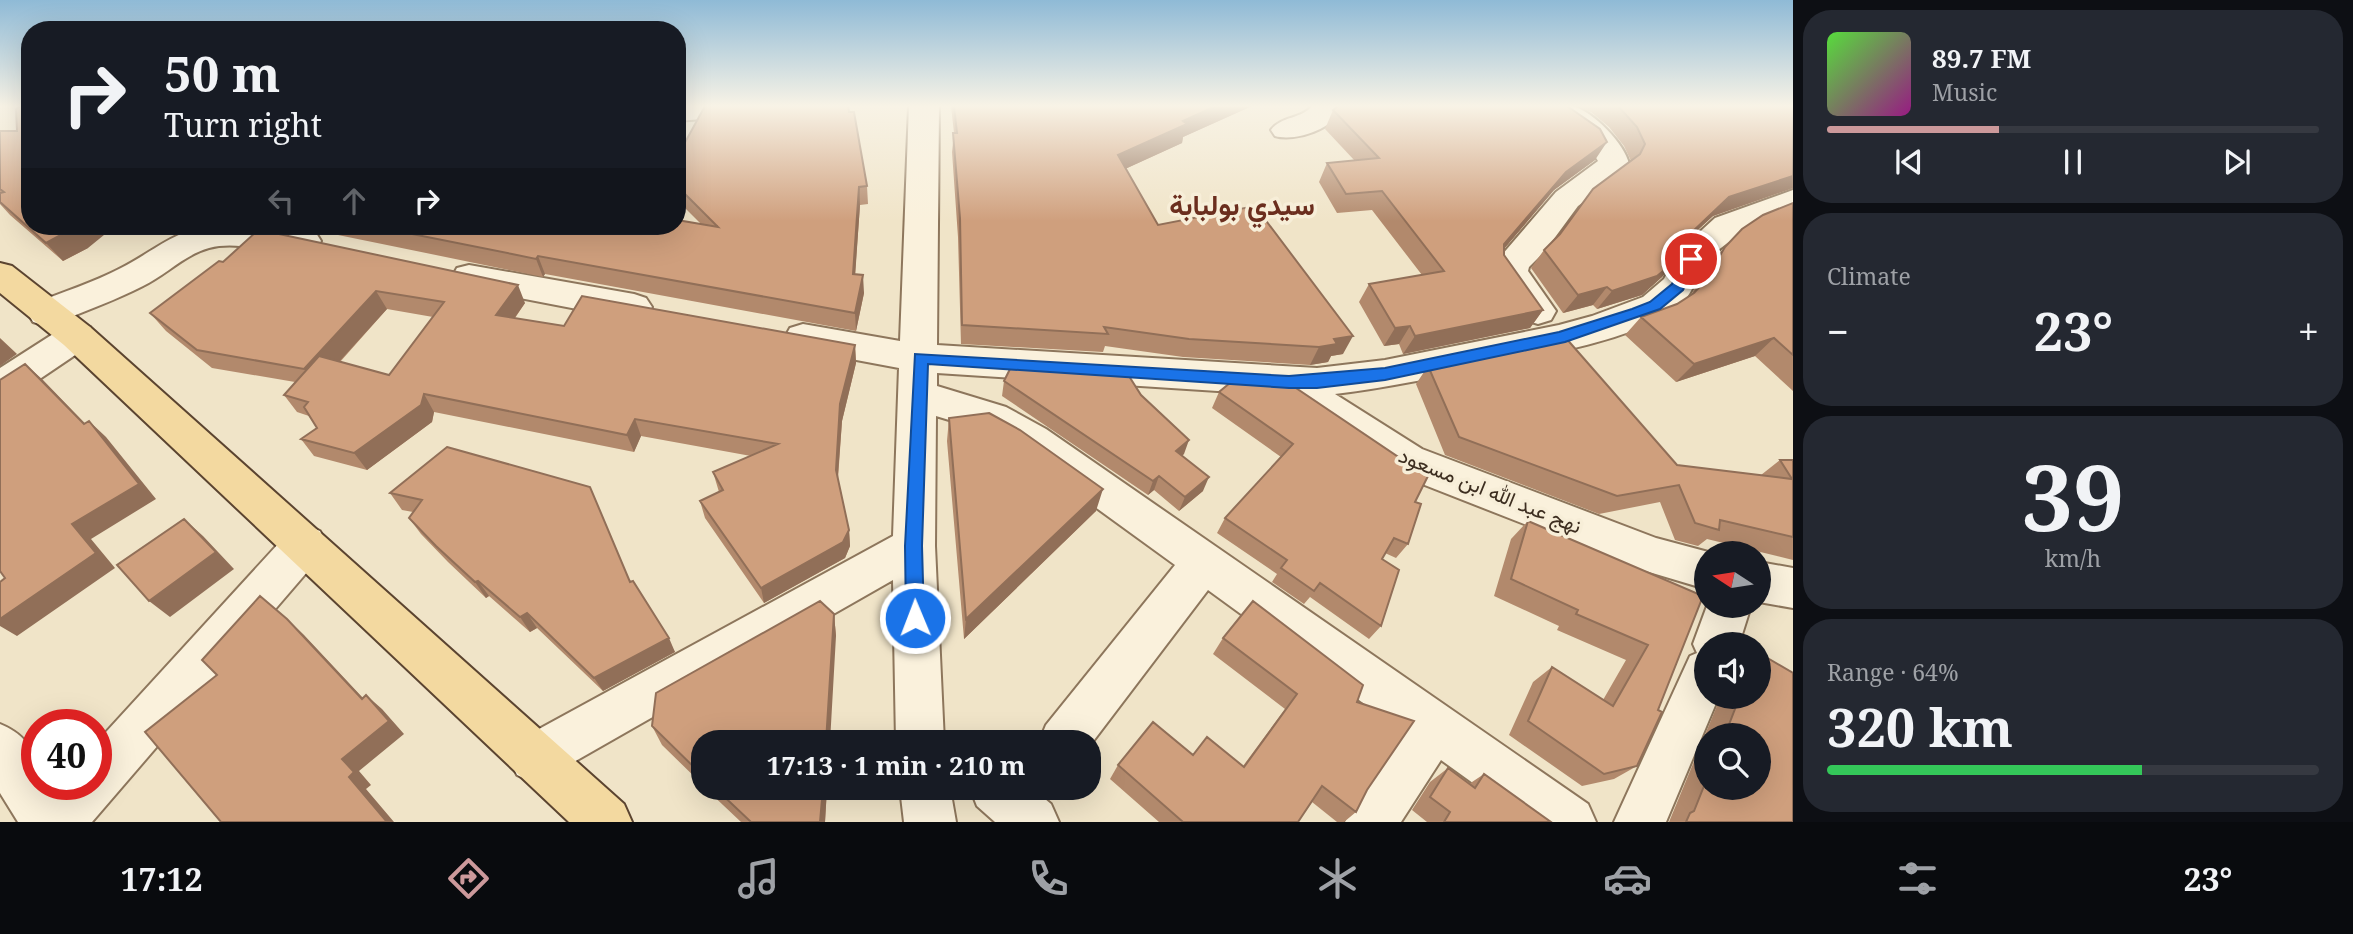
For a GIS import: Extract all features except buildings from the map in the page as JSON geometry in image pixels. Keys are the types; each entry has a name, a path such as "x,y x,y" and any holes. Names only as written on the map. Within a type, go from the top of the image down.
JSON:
{"main road":[{"path":"0,275 62,325 305,544 606,822"}],"street":[{"path":"924,144 914,546 928,730"},
{"path":"1587,367 1559,338 1511,272 1512,263 1533,243 1567,199 1614,164 1614,157 1605,144"},
{"path":"919,377 1317,382 1385,374 1559,338 1600,327 1655,306 1678,287 1691,259 1727,226 1793,200"},
{"path":"0,387 62,325 133,277 171,253 202,238 226,235"},
{"path":"246,235 292,239 332,247"},
{"path":"439,270 666,313"},
{"path":"773,332 919,377 1032,440 1570,822"},
{"name":"نهج عبد الله ابن مسعود","path":"1289,382 1408,461 1654,556 1694,567"},
{"path":"112,761 305,544"},
{"path":"534,758 914,546"},
{"path":"1072,730 1203,562"},
{"path":"1771,584 1793,588"},
{"path":"1640,822 1694,699"},
{"path":"1371,822 1436,725"},
{"path":"0,748 47,822"},
{"path":"59,822 78,800"}],"district":[{"name":"سيدي بولبابة","path":"1242,205"}],"route":[{"path":"915,618 914,546 920,358 1289,382 1317,382 1385,374 1600,327 1655,306 1678,287 1691,259"}]}
